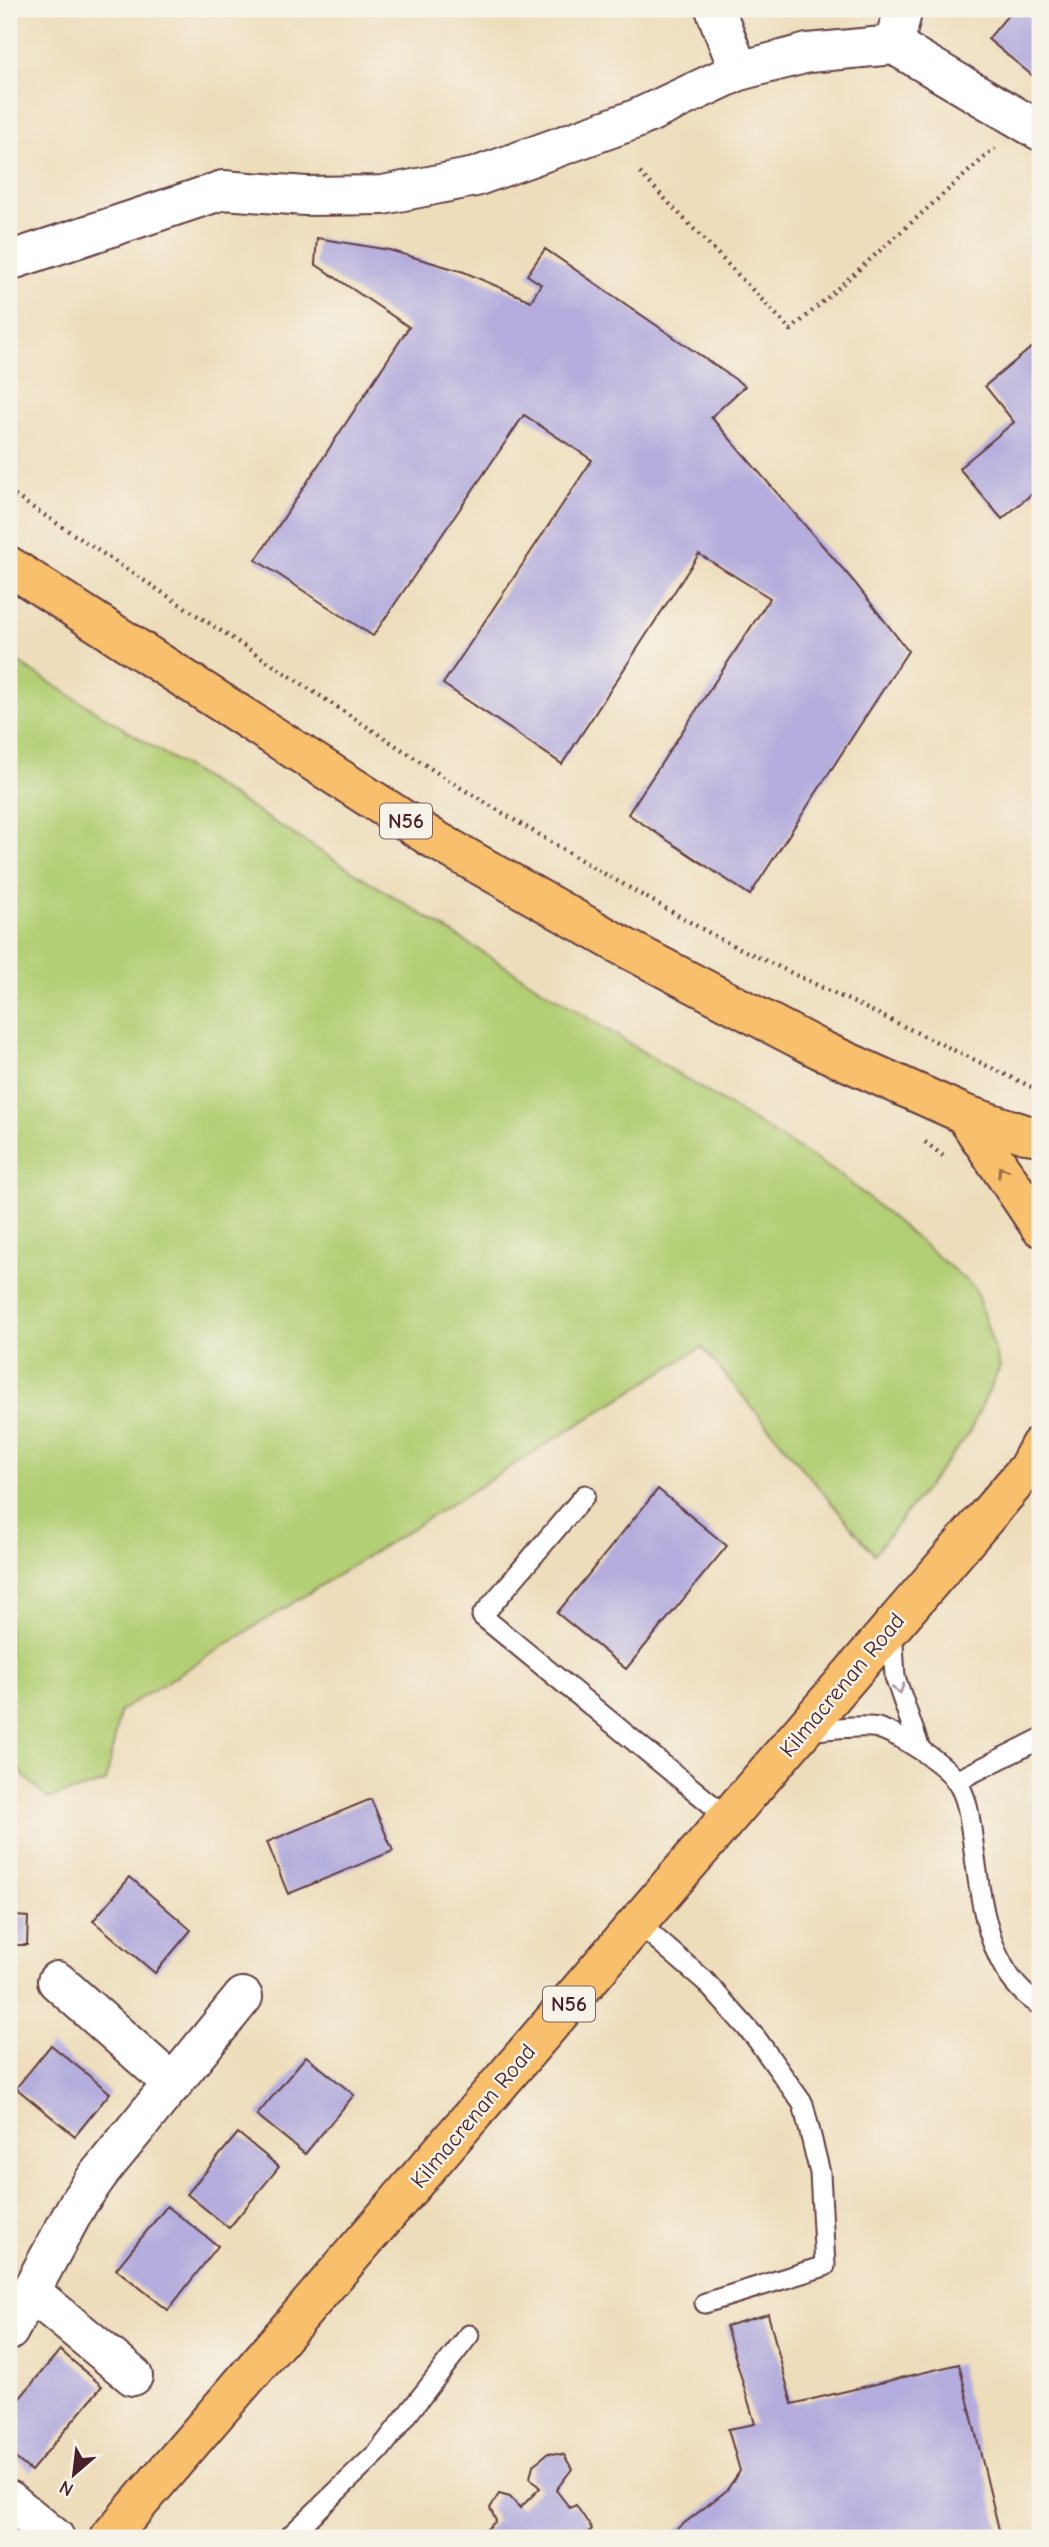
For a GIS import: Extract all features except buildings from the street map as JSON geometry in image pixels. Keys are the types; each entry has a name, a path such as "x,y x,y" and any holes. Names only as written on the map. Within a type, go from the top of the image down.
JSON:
{"main road":[{"name":"N56","path":"9,566 432,838 624,947 807,1043 964,1114 1025,1134 1040,1136"},
{"path":"964,1114 1040,1227"},
{"name":"Kilmacrenan Road","path":"122,2533 638,1923 1036,1459"}],"street":[{"path":"715,9 739,71"},
{"path":"894,45 903,9"},
{"path":"9,261 223,190 306,196 383,195 475,177 636,119 739,71 808,52 894,45 1032,126"},
{"path":"57,1981 173,2084"},
{"path":"9,2331 79,2202 243,1997"},
{"path":"31,2292 133,2376"},
{"path":"9,2500 55,2538"}],"lane":[{"path":"584,1494 482,1616 728,1818"},
{"path":"892,1627 895,1677 920,1749"},
{"path":"804,1731 877,1727 920,1749 956,1781 967,1803 984,1920 1002,1966 1031,2000 1040,2005"},
{"path":"956,1781 1040,1739"},
{"path":"638,1923 705,1981 756,2038 803,2104 820,2173 825,2266 705,2303"},
{"path":"288,2538 379,2451 469,2335"}],"path":[{"path":"640,173 791,330 1032,126"},
{"path":"9,492 456,785 596,869 720,939 1040,1091"}],"green space":[{"path":"9,657 842,1176 975,1288 1000,1367 968,1435 874,1554 702,1347 120,1711 106,1782 48,1799 22,1774 9,1756"}]}
